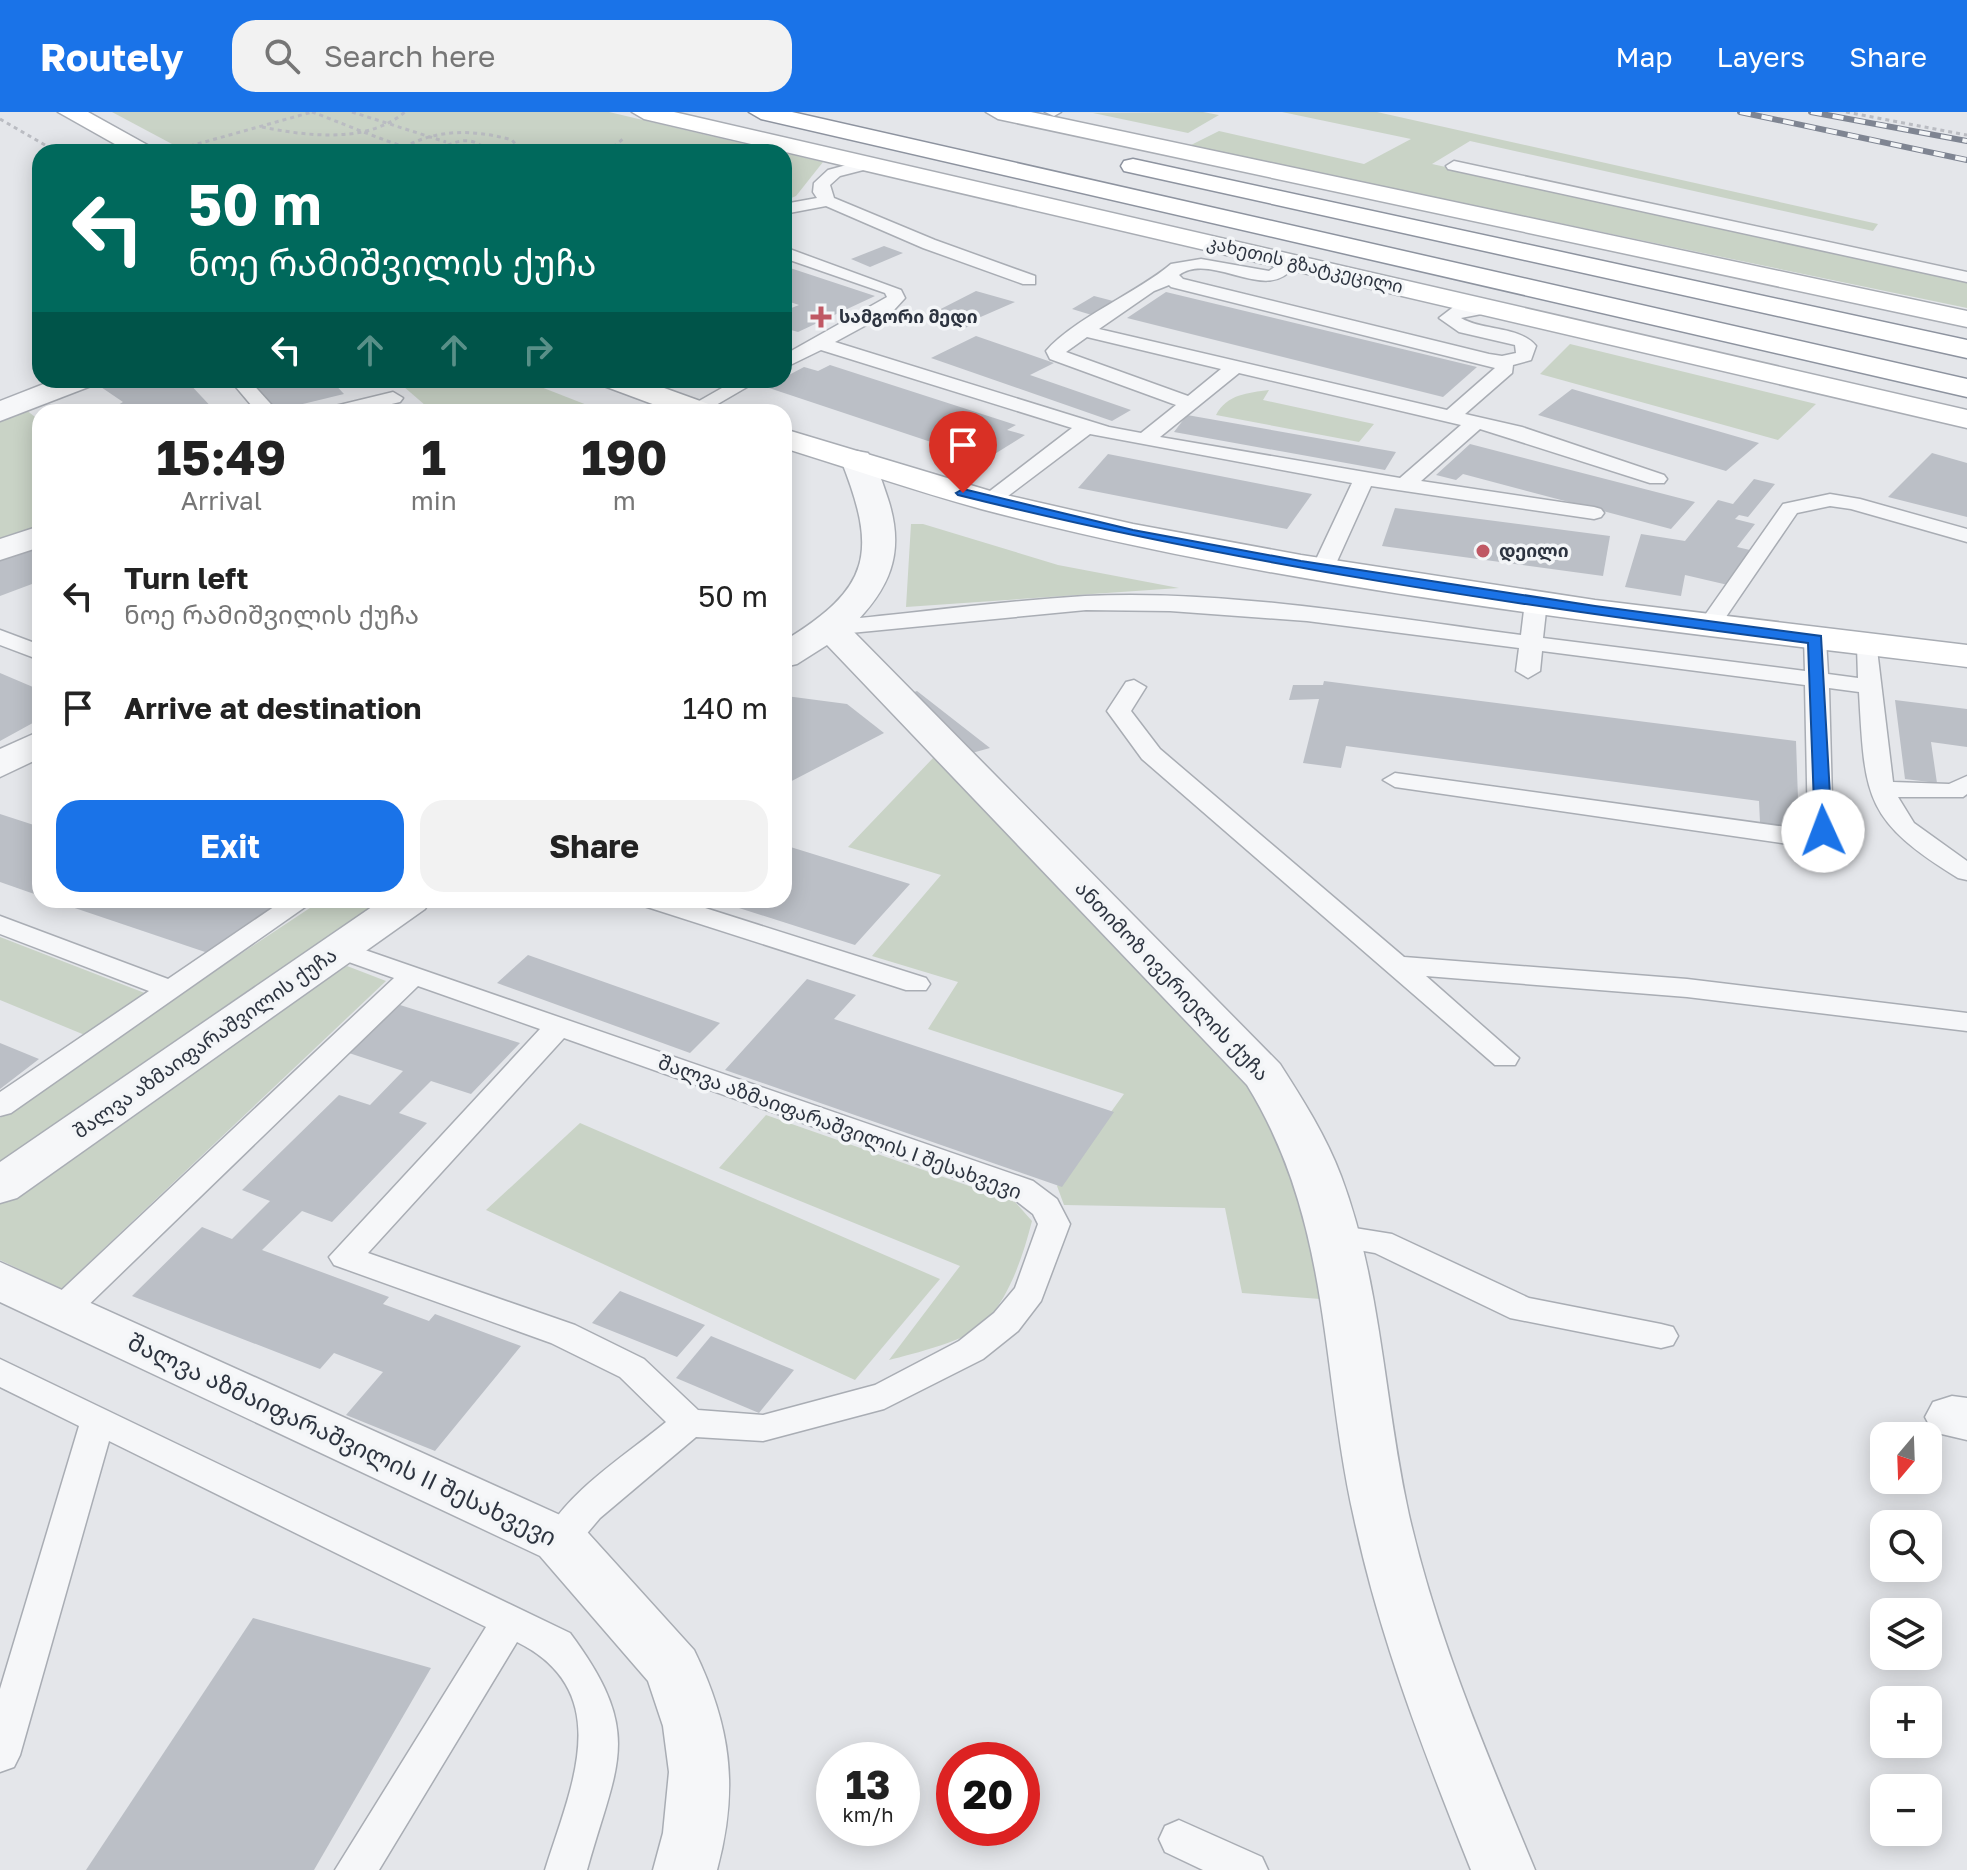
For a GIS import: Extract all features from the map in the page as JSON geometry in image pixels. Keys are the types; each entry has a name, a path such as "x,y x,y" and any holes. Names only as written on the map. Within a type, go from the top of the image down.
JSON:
{"main road":[{"path":"70,112 132,144"},
{"name":"კახეთის გზატკეცილი","path":"644,112 782,144"},
{"name":"კახეთის გზატკეცილი","path":"761,112 1967,388"},
{"path":"991,122 1967,319"},
{"path":"991,122 1967,349"},
{"name":"კახეთის გზატკეცილი","path":"792,146 1967,419"},
{"path":"636,388 680,404"},
{"path":"792,440 989,501 1133,534 1536,602 1967,656"}],"street":[{"path":"46,404 69,388"},
{"path":"0,412 32,408"},
{"path":"792,651 830,628 868,587 879,558 878,510 857,460"},
{"path":"0,550 32,539"},
{"name":"ანთიმოზ ივერიელის ქუჩა","path":"830,628 1264,1075 1283,1101 1317,1176 1336,1236 1380,1515 1422,1667 1503,1870"},
{"name":"შალვა აზმაიფარაშვილის ქუჩა","path":"0,1186 398,908"},
{"name":"შალვა აზმაიფარაშვილის II შესახვევი","path":"0,1280 560,1540 673,1668 694,1726 700,1772 695,1833 685,1870"}],"lane":[{"path":"869,164 834,173 822,183 821,192 828,201 929,244 1029,280"},
{"path":"1454,166 1967,277"},
{"path":"792,208 828,201"},
{"path":"792,255 892,290 896,298 888,306 792,358"},
{"path":"1279,258 1285,266 1281,272 1270,276 1195,263 1173,269 1169,275 1177,283 1503,362 1524,356 1527,346 1451,323 1448,318 1462,309 1486,308"},
{"path":"1172,278 1148,287 1057,349 1057,355 1190,403"},
{"path":"1084,331 1515,431 1657,479"},
{"path":"819,343 1087,426 1144,440 1364,479 1594,513"},
{"path":"1451,416 1505,369 1503,362"},
{"path":"1144,440 1235,367"},
{"path":"246,388 261,404"},
{"path":"383,388 399,404"},
{"path":"711,404 737,388"},
{"path":"368,404 393,398"},
{"path":"1404,485 1476,422"},
{"path":"989,501 1087,426"},
{"path":"1323,568 1364,479"},
{"path":"1709,625 1790,508 1830,500 1853,503 1967,536"},
{"path":"1528,671 1536,602"},
{"path":"830,628 1086,603 1170,604 1307,614 1872,687"},
{"path":"0,637 32,650"},
{"path":"1395,780 1812,838 1823,831 1815,639"},
{"path":"1868,646 1880,789 1895,819 1929,848 1967,872"},
{"path":"1134,687 1119,711 1151,754 1505,1058"},
{"path":"1880,789 1954,792 1967,783"},
{"path":"0,1106 290,908"},
{"path":"678,908 916,984"},
{"path":"0,924 171,990"},
{"name":"შალვა აზმაიფარაშვილის I შესახვევი","path":"339,949 1022,1189 1046,1207 1054,1224 1030,1293 1006,1322 971,1350 884,1396 763,1428 689,1423"},
{"path":"1399,965 1687,988 1967,1022"},
{"path":"63,1309 413,975"},
{"path":"559,1026 345,1257 563,1334 632,1368 689,1423 587,1508 560,1540"},
{"path":"1336,1236 1381,1242 1522,1309 1661,1336"},
{"path":"0,1372 557,1644 576,1670 594,1709 601,1749 566,1870"},
{"path":"0,1755 98,1420"},
{"path":"356,1870 510,1621"},
{"path":"1179,1839 1247,1870"}],"path":[{"path":"198,144 312,112 402,144"},
{"path":"352,112 450,143 477,144"},
{"path":"262,127 306,134 364,130 388,123 405,112"},
{"path":"1846,112 1967,135"},
{"path":"0,119 43,144"},
{"path":"408,144 460,133 498,135 515,144"}],"shaded area":[{"path":"112,112 609,112 745,144 172,144"},
{"path":"1203,112 1219,115 1188,133 1093,113"},
{"path":"1282,112 1377,112 1878,224 1873,231 1470,141 1432,164 1967,281 1967,308 1189,146 1219,131 1364,164 1411,139"},
{"path":"792,155 823,162 792,198"},
{"path":"1570,344 1816,404 1778,440 1540,374"},
{"path":"405,388 544,388 584,404 424,404"},
{"path":"1269,390 1263,400 1374,424 1359,442 1216,415 1232,399"},
{"path":"25,409 32,415 32,532 0,542 0,417"},
{"path":"911,524 923,524 1058,565 1179,588 906,607"},
{"path":"934,757 1260,1098 1301,1180 1334,1300 1242,1293 1225,1208 1064,1205 1057,1186 1124,1094 928,1029 958,982 872,956 941,875 848,847"},
{"path":"310,908 373,908 0,1168 0,1118 109,1045 0,1000 0,937 168,1002"},
{"path":"347,966 386,981 61,1289 0,1260 0,1201"},
{"path":"766,1115 1015,1202 1032,1221 1015,1274 986,1322 968,1335 889,1360 960,1266 719,1168"},
{"path":"580,1123 940,1279 855,1380 486,1210"}],"building":[{"path":"884,246 903,253 870,267 851,259"},
{"path":"792,269 875,296 798,332 792,330 792,308 799,305 792,303"},
{"path":"976,291 1015,302 976,319 980,321 965,328 927,316"},
{"path":"1166,292 1477,367 1443,397 1127,318"},
{"path":"1094,296 1117,302 1095,316 1072,309"},
{"path":"976,336 1054,363 1030,375 1131,410 1112,421 931,358"},
{"path":"830,365 1016,425 1007,430 1025,435 985,460 769,388 792,388 792,373 804,367 818,371"},
{"path":"102,388 194,388 208,404 120,404 123,402"},
{"path":"254,388 338,388 344,394 303,404 268,404"},
{"path":"1572,389 1759,443 1726,471 1538,415"},
{"path":"1187,415 1396,452 1385,470 1174,432"},
{"path":"1470,444 1695,502 1671,529 1463,474 1456,480 1436,475"},
{"path":"1932,453 1967,463 1967,517 1888,497"},
{"path":"1108,454 1312,494 1287,529 1078,488"},
{"path":"1754,479 1775,484 1748,517 1739,515 1735,519 1755,524 1737,547 1750,550 1728,585 1685,575 1681,596 1625,587 1641,534 1685,541 1718,500 1733,504"},
{"path":"1395,508 1610,536 1603,576 1382,546"},
{"path":"32,546 32,584 0,596 0,558"},
{"path":"0,673 32,687 32,723 0,741"},
{"path":"1324,681 1796,741 1799,828 1760,823 1759,801 1346,746 1341,768 1303,763 1319,699 1289,700 1293,685 1323,685"},
{"path":"917,691 990,748 961,756 901,697"},
{"path":"792,697 847,704 884,733 792,781"},
{"path":"1895,700 1967,709 1967,747 1931,742 1937,783 1905,779"},
{"path":"0,814 32,824 32,893 0,882"},
{"path":"792,847 910,884 855,945 739,908 792,908"},
{"path":"75,908 271,908 214,955"},
{"path":"528,955 720,1023 690,1053 497,983"},
{"path":"807,979 856,995 834,1019 1114,1112 1062,1187 725,1070"},
{"path":"400,1005 520,1043 471,1094 431,1081 399,1113 427,1123 332,1222 302,1211 262,1250 389,1297 383,1304 429,1321 435,1314 521,1346 435,1451 346,1415 383,1372 334,1353 320,1369 132,1296 202,1227 232,1239 270,1201 242,1190 339,1095 370,1105 403,1071 349,1053"},
{"path":"0,1043 39,1059 0,1089"},
{"path":"620,1291 705,1325 677,1357 592,1323"},
{"path":"711,1336 794,1370 759,1413 676,1378"},
{"path":"253,1618 431,1668 314,1870 86,1870"}],"railway":[{"path":"1740,112 1967,160"},
{"path":"1811,112 1967,141"}],"place":[{"name":"სამგორი მედი","path":"821,317"},
{"name":"დეილი","path":"1483,551"}],"route":[{"path":"963,493 1133,534 1301,565 1595,611 1815,639 1823,831"}]}
